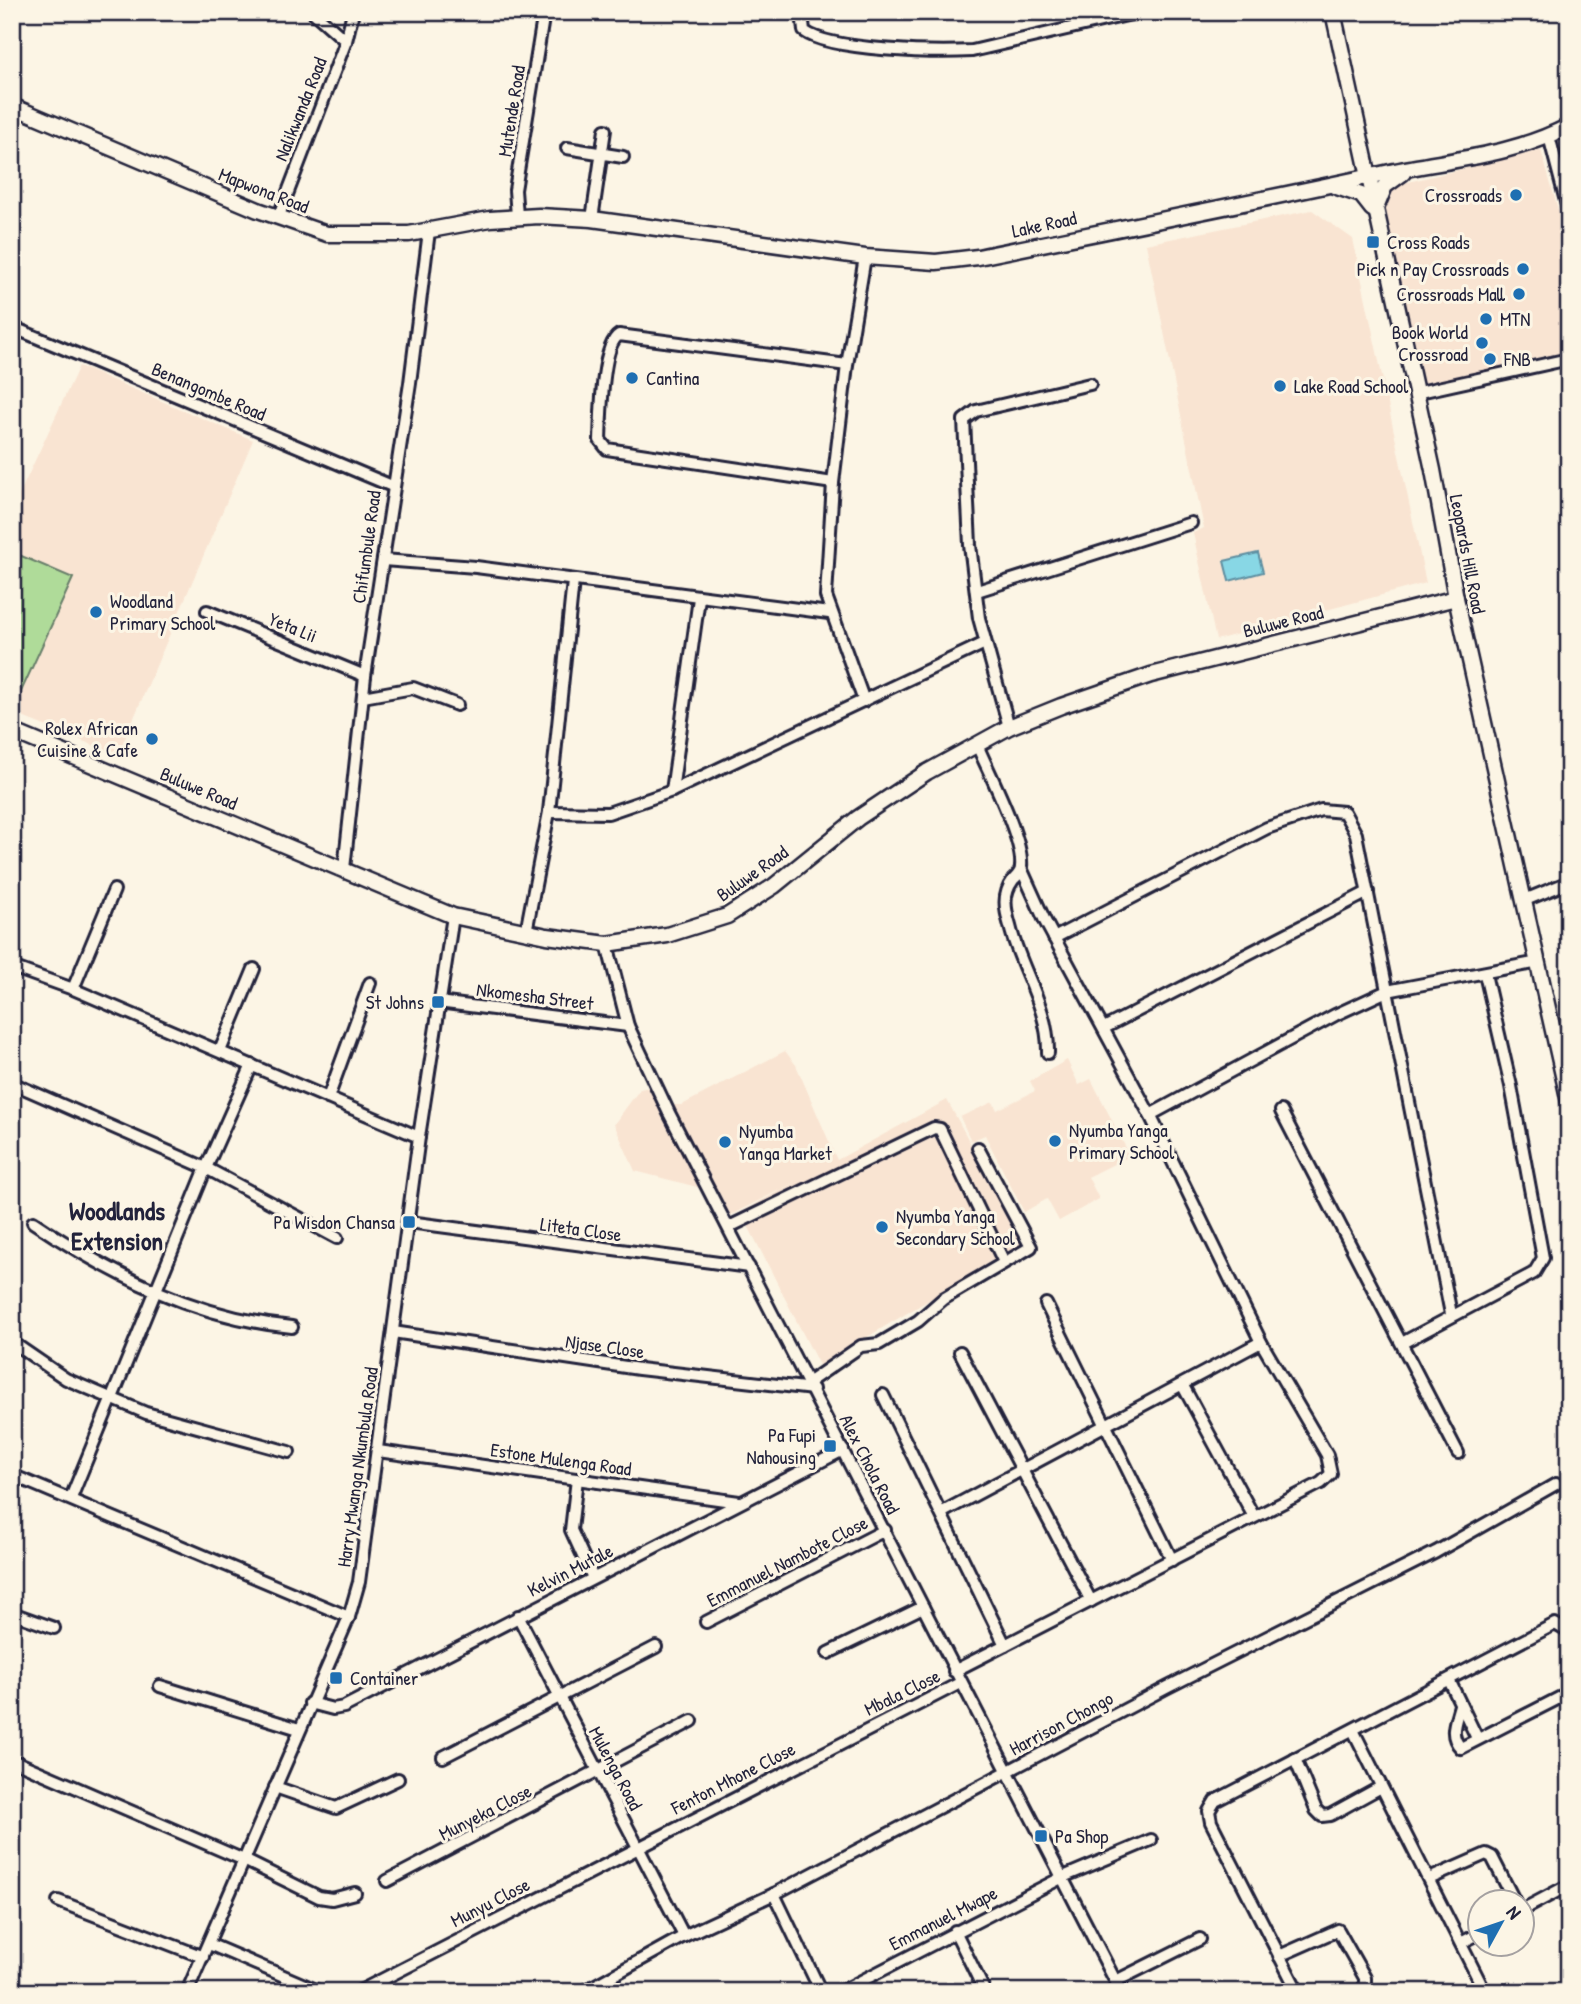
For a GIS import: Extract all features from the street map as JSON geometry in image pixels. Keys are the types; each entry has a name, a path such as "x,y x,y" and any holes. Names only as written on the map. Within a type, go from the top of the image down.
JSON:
{"main road":[{"name":"Leopards Hill Road","path":"1333,12 1456,598 1569,1102"},
{"name":"Mapwona Road","path":"12,106 278,218 327,234 345,236 429,231 517,216"},
{"name":"Lake Road","path":"517,216 592,219 865,257 936,262 978,257 1367,177 1467,160 1549,136 1569,126"},
{"path":"1360,144 1369,160 1395,172"},
{"path":"1360,144 1356,166 1334,184 1361,195 1375,213"},
{"path":"1375,213 1385,186 1397,176 1411,171"},
{"name":"Buluwe Road","path":"12,731 453,916 526,932 607,944 678,933 727,916 774,886 858,818 927,772 978,747 1009,727 1151,675 1456,598"}],"street":[{"path":"313,12 346,41"},
{"name":"Nalikwanda Road","path":"278,218 346,41 353,12"},
{"name":"Mutende Road","path":"517,216 515,190 544,12"},
{"path":"802,12 804,31 811,36 912,52 972,51 1140,12"},
{"path":"1077,12 1079,25"},
{"path":"592,219 606,130"},
{"path":"1549,136 1569,212"},
{"path":"567,148 623,157"},
{"name":"Chifumbule Road","path":"344,869 365,676 392,486 410,383 429,231"},
{"path":"864,701 826,596 833,483 847,365 865,257"},
{"name":"Benangombe Road","path":"12,327 392,486"},
{"path":"833,483 607,449 600,440 603,390 610,346 619,335 847,365"},
{"path":"1415,393 1569,359"},
{"path":"1009,727 985,643 970,545 964,420 970,414 988,408 1090,384"},
{"path":"977,591 1191,523"},
{"path":"383,560 476,567 830,613"},
{"path":"526,932 549,812 573,581"},
{"path":"672,791 699,598"},
{"name":"Yeta Lii","path":"207,611 365,676"},
{"path":"549,812 601,815 672,791 985,643"},
{"path":"363,697 414,688 457,705"},
{"path":"954,1671 1172,1560 1253,1515 1321,1483 1331,1475 1331,1465 1261,1342 1150,1115 1054,937 1021,868 1011,825 978,747"},
{"path":"1054,937 1268,828 1321,810 1344,812 1351,821 1368,892 1451,1314"},
{"path":"1021,868 1007,890 1006,909 1013,939 1044,1016 1048,1053"},
{"path":"1525,900 1569,883"},
{"path":"73,989 114,890"},
{"path":"1104,1028 1368,892"},
{"name":"Harry Mwanga Nkumbula Road","path":"187,1992 349,1617 359,1582 438,1002 453,916"},
{"name":"Alex Chola Road","path":"607,944 628,1026 954,1671 1121,1992"},
{"path":"1150,1115 1335,1015 1387,991 1539,962"},
{"path":"12,967 73,989 419,1137"},
{"path":"220,1051 254,969"},
{"path":"1402,1343 1451,1314 1534,1273 1543,1258 1511,1086 1485,974"},
{"path":"328,1098 370,983"},
{"name":"Nkomesha Street","path":"438,1002 628,1026"},
{"path":"71,1498 206,1168 252,1065"},
{"path":"12,1083 206,1168 337,1238"},
{"path":"1281,1111 1458,1453"},
{"path":"729,1227 934,1128 940,1129 1004,1262"},
{"path":"811,1386 861,1346 879,1344 918,1321 943,1299 1031,1247 978,1148"},
{"path":"33,1222 110,1270 155,1291 200,1309 292,1327"},
{"name":"Liteta Close","path":"409,1222 749,1267"},
{"path":"1046,1304 1104,1428 1172,1560"},
{"name":"Njase Close","path":"393,1332 639,1369 811,1386"},
{"path":"12,1342 59,1375 111,1398 164,1419 289,1452"},
{"path":"942,1513 1261,1342"},
{"path":"960,1352 1091,1601"},
{"path":"1183,1386 1253,1515"},
{"path":"883,1395 1005,1645"},
{"name":"Kelvin Mutale","path":"310,1703 333,1709 344,1707 843,1450"},
{"name":"Estone Mulenga Road","path":"378,1451 739,1502"},
{"path":"12,1475 349,1617"},
{"path":"577,1479 571,1530 593,1578"},
{"name":"Harrison Chongo","path":"583,1992 684,1936 774,1894 1007,1771 1436,1552 1556,1485"},
{"name":"Emmanuel Nambote Close","path":"706,1622 885,1531"},
{"path":"828,1653 923,1607"},
{"path":"12,1613 54,1628"},
{"name":"Mulenga Road","path":"518,1616 684,1936"},
{"path":"1298,1992 1211,1822 1209,1811 1215,1801 1555,1624 1569,1632"},
{"path":"443,1757 656,1647"},
{"path":"1449,1680 1477,1738"},
{"name":"Mbala Close","path":"843,1741 960,1682"},
{"path":"160,1686 299,1729"},
{"path":"1460,1705 1453,1730 1461,1748 1569,1693"},
{"name":"Munyeka Close","path":"387,1881 598,1773 692,1721"},
{"path":"1353,1730 1485,1992"},
{"name":"Fenton Mhone Close","path":"638,1846 843,1741"},
{"path":"1295,1759 1316,1810 1322,1816 1330,1815 1381,1787"},
{"path":"12,1760 244,1860 319,1897 338,1898 355,1893"},
{"path":"275,1787 336,1808 398,1779"},
{"name":"Emmanuel Mwape","path":"840,1992 1063,1877 1151,1840"},
{"name":"Munyu Close","path":"358,1992 638,1846"},
{"path":"1429,1879 1486,1854 1492,1857 1508,1888"},
{"path":"1536,1902 1569,1885"},
{"path":"774,1894 821,1992"},
{"path":"58,1901 203,1956"},
{"path":"1279,1956 1338,1930 1365,1979 1364,1988 1360,1992"},
{"path":"955,1931 985,1992"},
{"path":"1116,1981 1200,1939"},
{"path":"1461,1943 1466,1940"},
{"path":"209,1944 321,1992"}],"shaded area":[{"name":"Crossroads","path":"1541,150 1569,248 1569,352 1419,386 1379,205 1386,193 1400,184"},
{"name":"Lake Road School","path":"1312,210 1353,239 1426,583 1216,640 1193,533 1204,528 1146,244"},
{"name":"Woodland Primary School","path":"79,366 253,440 118,755 12,713 12,510"},
{"name":"Nyumba Yanga Secondary School","path":"785,1051 796,1065 837,1160 947,1100 1024,1243 849,1348 821,1369 741,1212 797,1181 729,1216 701,1188 635,1171 614,1124 640,1089 660,1085 671,1105 682,1105"},
{"name":"Nyumba Yanga Primary School","path":"1067,1060 1079,1085 1091,1079 1130,1156 1088,1177 1099,1199 1059,1221 1047,1199 1024,1212 985,1135 971,1141 960,1117 993,1102 997,1110 1035,1091 1030,1081"}],"green space":[{"path":"12,552 73,578 14,707 12,706"}],"water":[{"path":"1258,553 1263,572 1229,581 1224,561"}],"place":[{"name":"Crossroads","path":"1516,195"},
{"name":"Cross Roads","path":"1373,242"},
{"name":"Pick n Pay Crossroads","path":"1523,269"},
{"name":"Crossroads Mall","path":"1519,294"},
{"name":"MTN","path":"1486,319"},
{"name":"Book World Crossroad","path":"1482,343"},
{"name":"FNB","path":"1490,359"},
{"name":"Cantina","path":"632,378"},
{"name":"Lake Road School","path":"1280,386"},
{"name":"Woodland Primary School","path":"96,612"},
{"name":"Rolex African Cuisine & Cafe","path":"152,739"},
{"name":"St Johns","path":"438,1002"},
{"name":"Nyumba Yanga Primary School","path":"1055,1141"},
{"name":"Nyumba Yanga Market","path":"725,1142"},
{"name":"Pa Wisdon Chansa","path":"409,1222"},
{"name":"Nyumba Yanga Secondary School","path":"882,1227"},
{"name":"Pa Fupi Nahousing","path":"830,1446"},
{"name":"Container","path":"336,1678"},
{"name":"Pa Shop","path":"1041,1836"}],"district":[{"name":"Woodlands Extension","path":"117,1226"}]}
